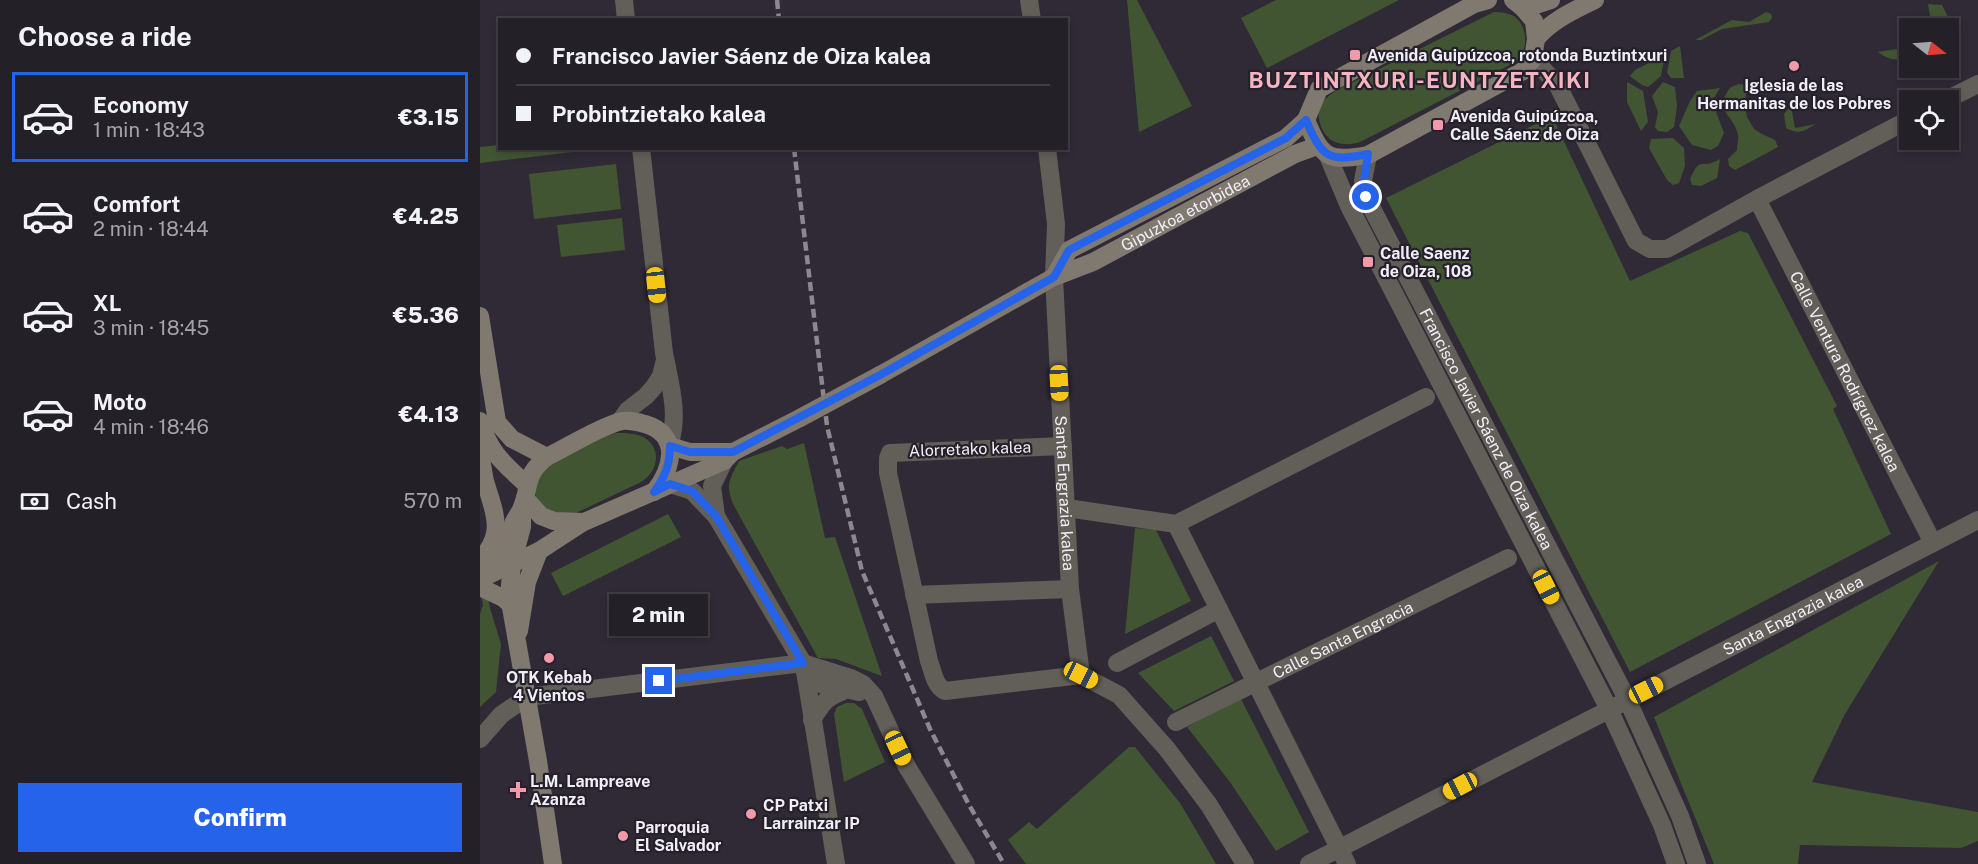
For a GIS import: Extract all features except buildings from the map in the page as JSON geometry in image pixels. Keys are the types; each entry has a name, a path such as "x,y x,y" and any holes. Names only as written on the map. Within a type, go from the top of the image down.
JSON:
{"main road":[{"path":"1518,4 1533,6 1551,0"},
{"path":"1536,39 1544,29 1556,21 1595,0"},
{"path":"1479,1 1319,89 1306,120 1322,151 1349,158 1368,154 1523,71 1533,59 1536,39 1534,21 1518,4"},
{"name":"Gipuzkoa etorbidea","path":"1054,277 1069,250 1286,138 1306,120"},
{"name":"Gipuzkoa etorbidea","path":"584,522 729,456 880,375 1054,277 1093,262 1295,154 1322,151"},
{"path":"480,316 497,422 512,439 547,458"},
{"path":"480,421 497,458 524,497 541,516 566,523 584,522"},
{"path":"480,579 522,527 524,497 531,473 547,458 620,421 650,425 660,431 670,445 670,458 662,481 662,488"},
{"name":"Gipuzkoa etorbidea","path":"670,445 690,452 729,456"},
{"path":"480,453 496,518 493,561 508,596 518,641 553,864"},
{"path":"493,561 539,551 584,522"},
{"path":"518,641 527,582 539,551"},
{"path":"480,587 510,604"}],"street":[{"path":"624,0 626,18"},
{"path":"1029,0 1032,18"},
{"path":"1533,59 1557,84 1636,241 1650,249 1667,249 1899,125"},
{"path":"1959,94 1978,84"},
{"path":"641,150 665,360 670,379 674,428 670,445"},
{"name":"Santa Engrazia kalea","path":"1047,150 1056,224 1054,277 1070,589 1081,675"},
{"name":"Francisco Javier Sáenz de Oiza kalea","path":"1322,151 1609,709 1662,825 1676,864"},
{"name":"Francisco Javier Sáenz de Oiza kalea","path":"1368,154 1364,181 1366,197 1627,699 1680,816 1697,864"},
{"name":"Calle Ventura Rodríguez kalea","path":"1757,199 1933,543"},
{"path":"620,421 628,410 654,387 661,376 665,360"},
{"path":"1067,508 1176,524 1426,397"},
{"name":"Alorretako kalea","path":"914,595 888,473 890,453 1063,446"},
{"path":"716,516 712,486 729,456"},
{"path":"662,488 692,491 716,516 812,681 874,696"},
{"name":"Santa Engrazia kalea","path":"1609,709 1978,520"},
{"path":"1176,524 1343,856"},
{"name":"Calle Santa Engracia","path":"1176,722 1508,558"},
{"path":"1070,589 914,595 936,682 940,689 945,691 1081,675 1119,694 1167,749 1209,805 1245,864"},
{"path":"1117,663 1219,609"},
{"path":"805,670 836,864"},
{"path":"480,739 501,715 527,697 805,670 857,681 874,696 906,765 966,864"},
{"path":"812,720 830,696 848,688"},
{"path":"1309,864 1343,856 1609,709"}],"green space":[{"path":"1127,0 1137,0 1192,106 1139,132"},
{"path":"1276,0 1399,0 1267,68 1241,18"},
{"path":"1928,4 1942,5 1948,18 1930,18"},
{"path":"1494,12 1516,18 1524,31 1523,53 1514,62 1362,141 1341,144 1334,142 1325,133 1321,127 1319,112 1322,102 1331,94"},
{"path":"1766,12 1771,14 1772,18 1769,22 1722,29 1701,40 1695,40 1732,20 1749,22"},
{"path":"1680,46 1684,78 1671,78 1667,73 1671,51"},
{"path":"1899,49 1899,59 1886,57 1878,52"},
{"path":"1665,55 1661,76 1648,87 1630,76 1635,70"},
{"path":"1627,82 1643,91 1648,122 1641,131 1627,102"},
{"path":"1663,82 1675,87 1677,106 1674,127 1667,132 1658,131 1655,127 1658,112 1652,96"},
{"path":"1739,84 1748,87 1744,102 1747,117 1754,129 1775,140 1778,147 1735,170 1729,166 1728,159 1737,150 1738,135 1723,102 1731,87"},
{"path":"1720,88 1712,101 1724,133 1718,146 1711,150 1692,145 1679,126 1690,101 1697,91"},
{"path":"1791,106 1795,128 1816,124 1801,131 1786,128 1784,114"},
{"path":"1552,116 1630,281 1740,231 1748,233 1837,406 1833,409 1891,534 1630,672 1386,198"},
{"path":"1673,138 1684,148 1685,166 1679,183 1673,185 1667,180 1649,148 1651,139"},
{"path":"498,145 498,150 589,150 480,163 480,147"},
{"path":"1720,159 1717,178 1701,186 1692,185 1690,179 1699,165"},
{"path":"616,164 621,209 534,219 529,174"},
{"path":"622,218 625,250 561,257 557,225"},
{"path":"616,433 638,435 651,443 656,461 647,478 576,513 549,513 537,499 535,488 539,478 559,460"},
{"path":"804,443 825,538 835,537 882,676 836,659 818,658 733,504 729,486 739,461 782,446 787,449"},
{"path":"668,514 681,537 563,596 551,573"},
{"path":"1135,528 1156,530 1191,601 1125,634"},
{"path":"480,561 490,608 501,644 496,692 480,707 480,614 483,605 480,590"},
{"path":"1939,561 1845,714 1812,782 1978,812 1978,841 1961,848 1800,845 1798,864 1714,864 1654,717"},
{"path":"1211,636 1234,681 1174,711 1138,673"},
{"path":"1241,699 1309,832 1276,851 1230,782 1187,727"},
{"path":"846,703 854,703 862,709 885,762 844,782 834,714 837,707"},
{"path":"1129,747 1135,747 1180,803 1216,864 1026,864 1008,840 1029,822 1037,829"}],"railway":[{"path":"777,0 779,18"},
{"path":"794,150 827,426 862,571 930,729 969,805 1004,864"}],"place":[{"name":"Avenida Guipúzcoa, rotonda Buztintxuri","path":"1355,55"},
{"name":"Iglesia de las Hermanitas de los Pobres","path":"1794,66"},
{"name":"Avenida Guipúzcoa, Calle Sáenz de Oiza","path":"1438,125"},
{"name":"Calle Saenz de Oiza, 108","path":"1368,262"},
{"name":"OTK Kebab 4 Vientos","path":"549,658"},
{"name":"L.M. Lampreave Azanza","path":"518,790"},
{"name":"CP Patxi Larrainzar IP","path":"751,814"},
{"name":"Parroquia El Salvador","path":"623,836"}],"district":[{"name":"BUZTINTXURI-EUNTZETXIKI","path":"1420,80"}],"route":[{"path":"659,681 803,663 716,516 692,491 670,484 654,492 667,470 670,446 690,452 733,452 800,418 1054,277 1069,250 1286,138 1306,120 1317,146 1328,156 1349,158 1368,154 1364,181 1366,197"}]}
